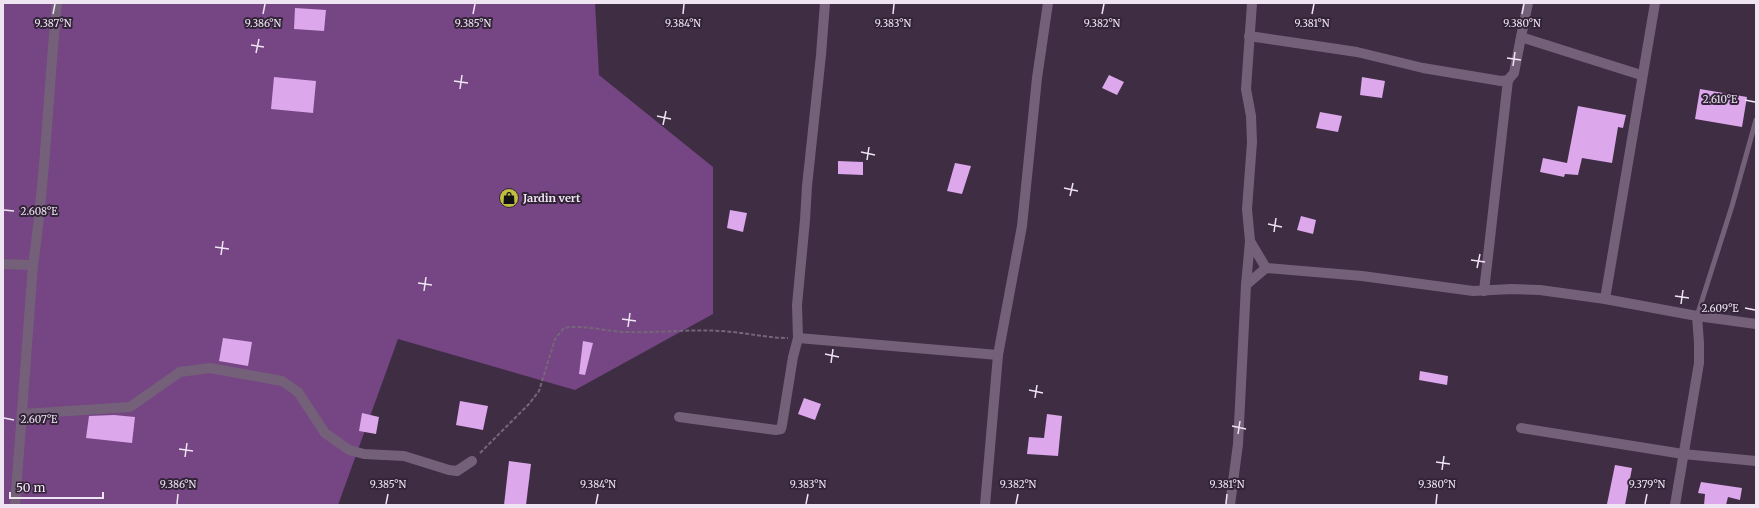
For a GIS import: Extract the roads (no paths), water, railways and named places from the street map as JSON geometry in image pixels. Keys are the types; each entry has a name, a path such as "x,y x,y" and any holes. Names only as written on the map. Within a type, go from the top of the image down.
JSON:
{"street":[{"path":"15,505 33,265 38,233 57,3"},
{"path":"679,417 776,430 781,429 798,338 797,305 805,220 806,186 821,55 825,3"},
{"path":"986,505 998,355 1022,226 1037,78 1048,3"},
{"path":"1230,505 1238,444 1246,285 1250,241 1247,209 1252,142 1251,116 1246,89 1252,3"},
{"path":"1484,291 1508,80 1514,73 1528,3"},
{"path":"1605,299 1641,75 1655,3"},
{"path":"1249,36 1357,52 1439,70 1501,81 1508,80"},
{"path":"1521,37 1641,75"},
{"path":"1250,241 1266,268"},
{"path":"3,264 33,265"},
{"path":"1246,285 1266,268 1362,276 1474,291 1512,289 1540,290 1605,299 1697,316 1756,324"},
{"path":"1675,505 1699,363 1697,316"},
{"path":"798,338 998,355"},
{"path":"23,414 130,407 180,372 210,368 282,382 298,392 325,433 349,450 364,454 404,456 449,470 457,470 472,461"},
{"path":"1521,428 1683,454 1756,461"}],"lane":[{"path":"1697,316 1732,206 1756,120"}],"place":[{"name":"Jardin vert","path":"509,198"}]}
